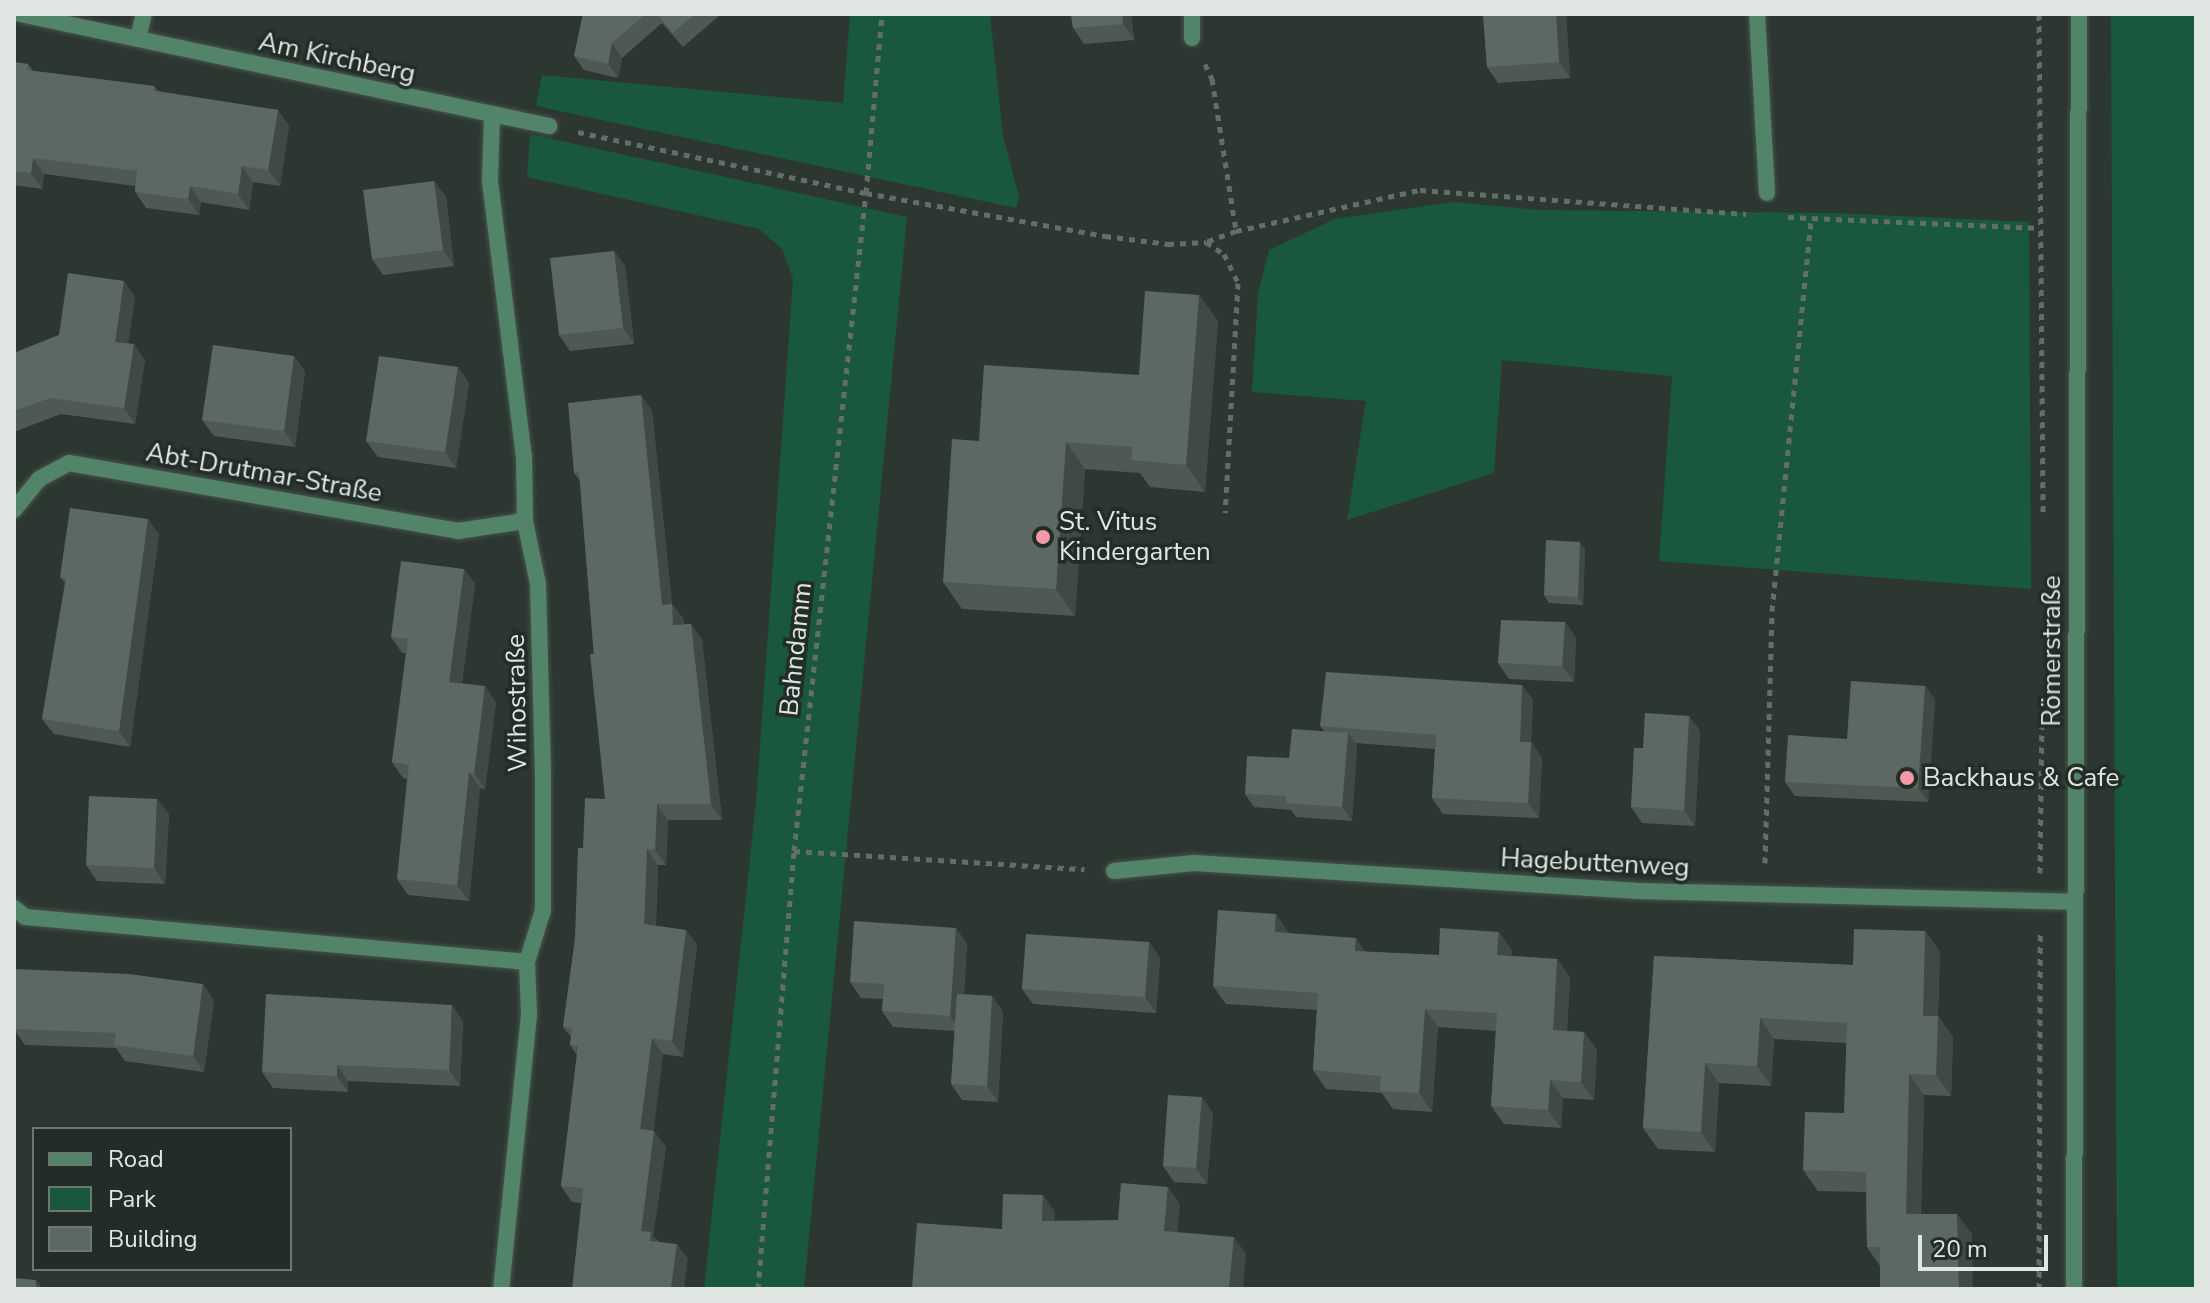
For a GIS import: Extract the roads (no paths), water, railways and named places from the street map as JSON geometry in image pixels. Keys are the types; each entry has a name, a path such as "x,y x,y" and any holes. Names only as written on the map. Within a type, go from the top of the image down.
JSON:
{"street":[{"name":"Am Kirchberg","path":"20,14 549,126"},
{"path":"138,39 144,14"},
{"path":"1192,14 1192,38"},
{"path":"1757,14 1767,193"},
{"name":"Römerstraße","path":"2074,1289 2079,14"},
{"name":"Wihostraße","path":"492,116 490,181 524,456 525,521 538,584 543,910 527,962 529,1015 501,1289"},
{"name":"Abt-Drutmar-Straße","path":"14,510 39,479 69,463 458,531 525,521"},
{"name":"Hagebuttenweg","path":"1114,871 1194,863 1635,891 2074,902"},
{"path":"14,908 25,917 527,962"}],"place":[{"name":"St. Vitus Kindergarten","path":"1043,537"},
{"name":"Backhaus & Cafe","path":"1907,778"}]}
